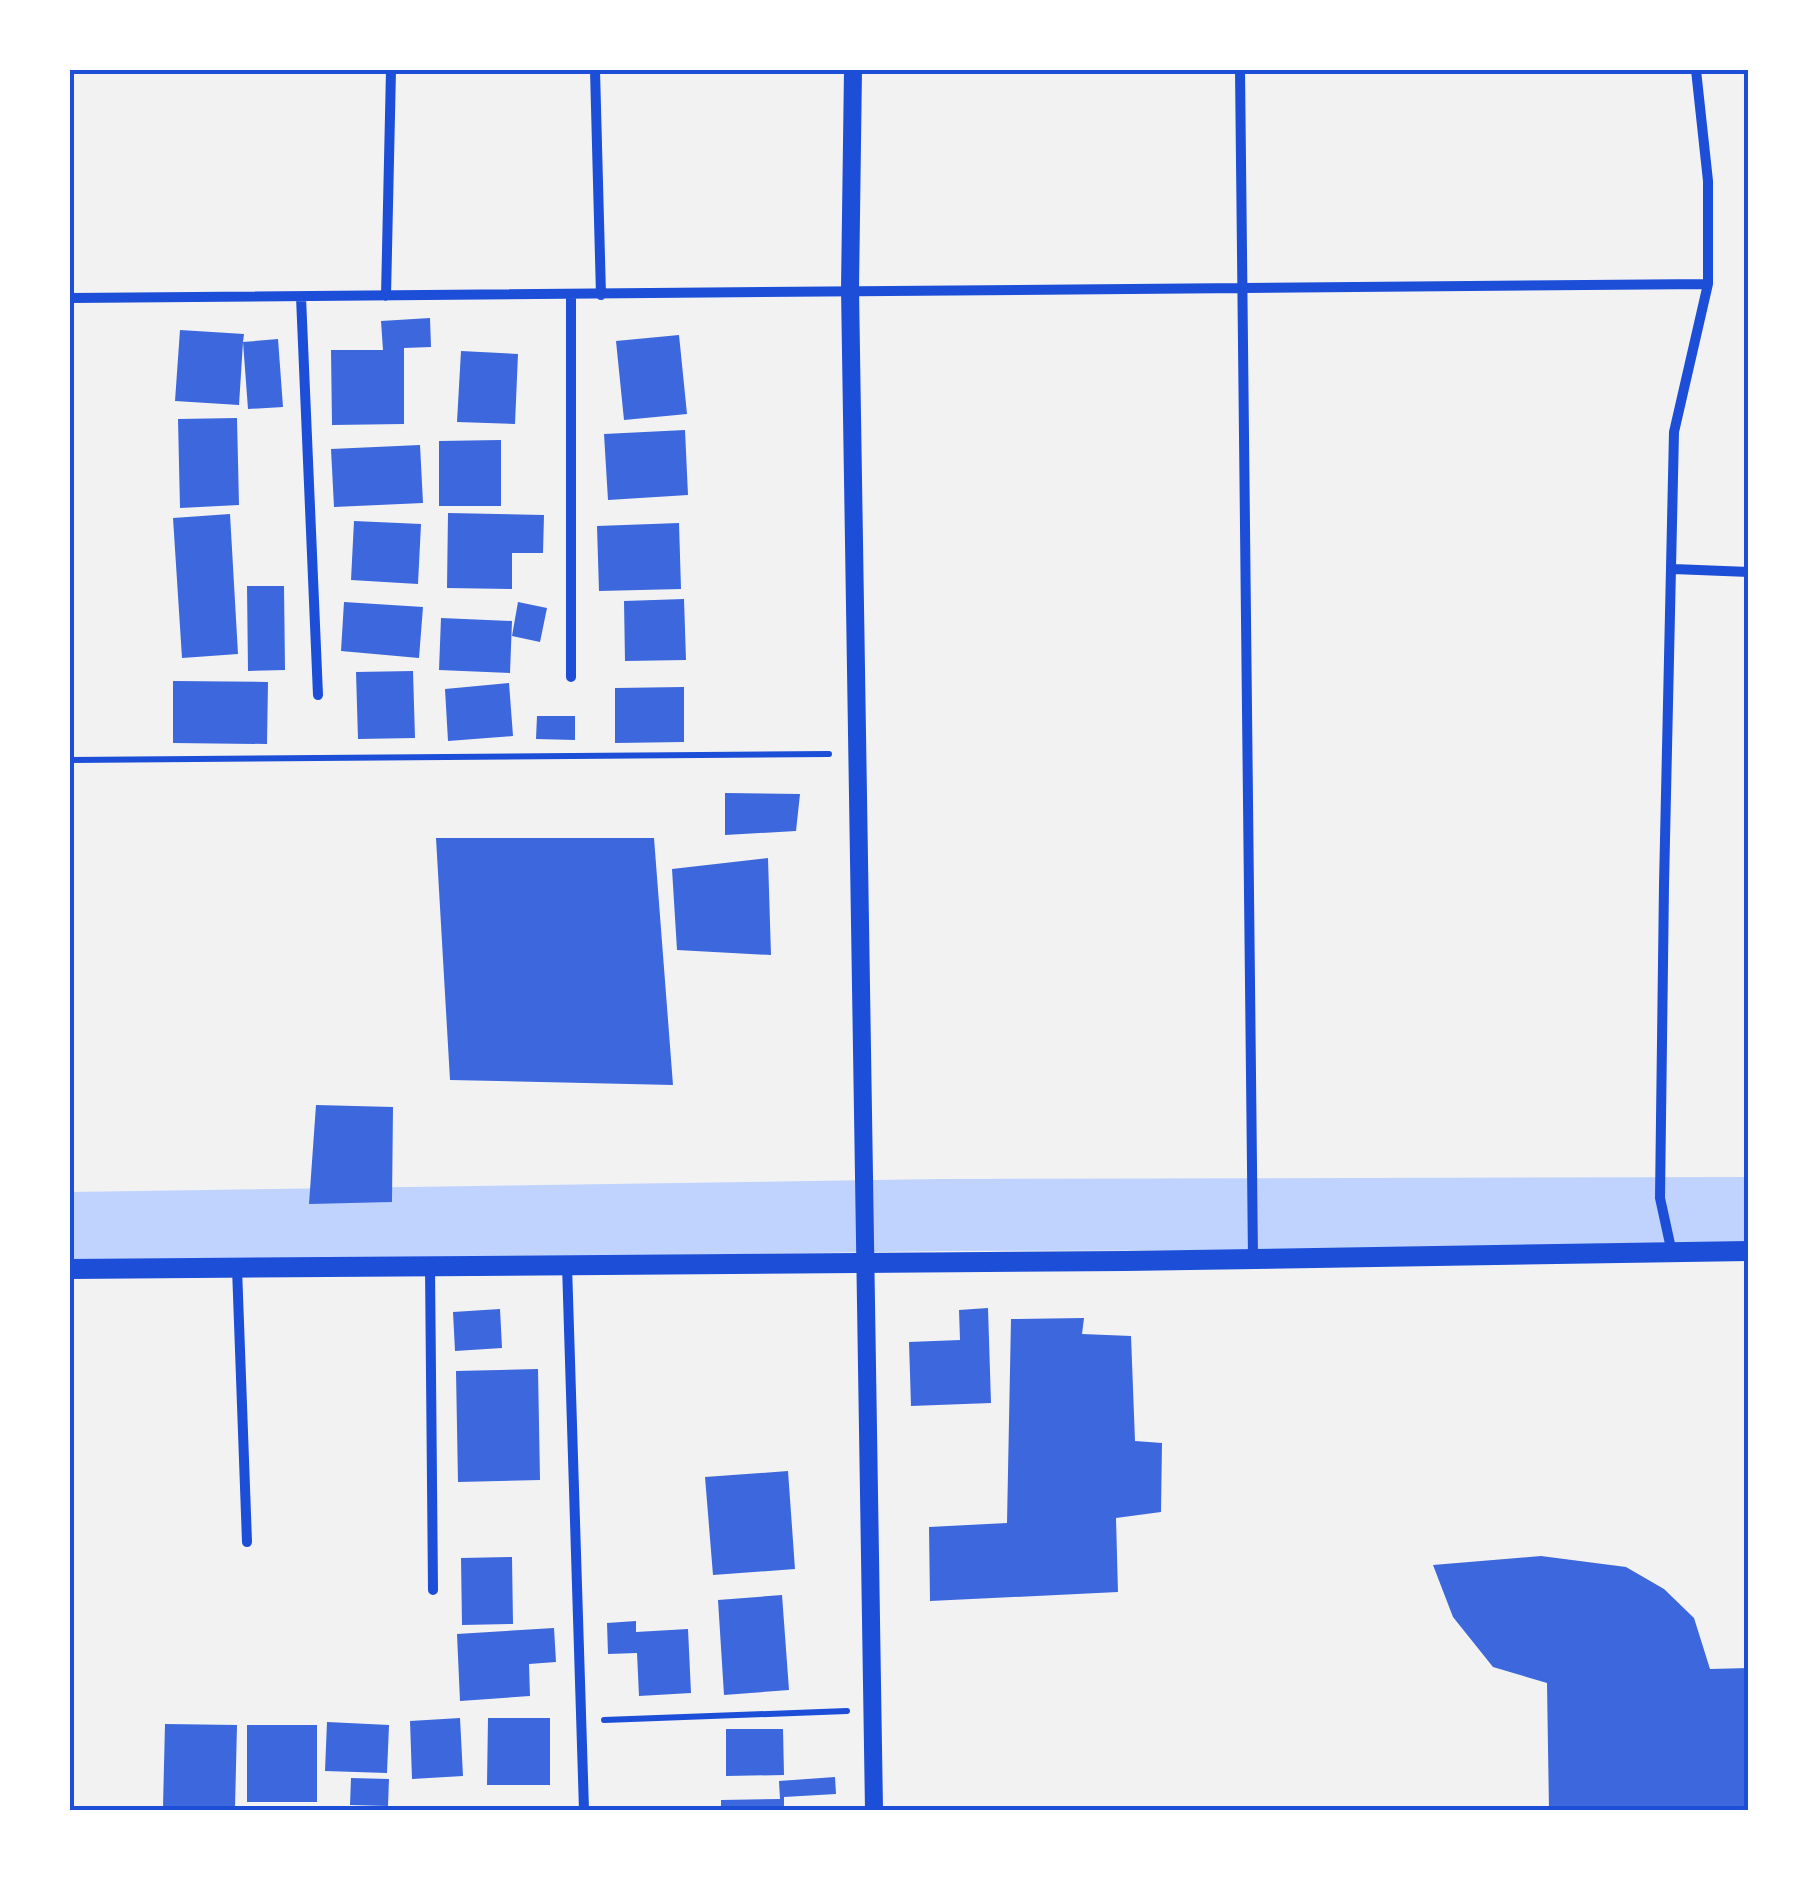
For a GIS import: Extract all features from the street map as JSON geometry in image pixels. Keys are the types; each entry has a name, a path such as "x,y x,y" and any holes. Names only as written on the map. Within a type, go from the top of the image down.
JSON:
{"main road":[{"path":"70,1269 1749,1251"}],"street":[{"path":"386,296 391,70"},
{"path":"595,70 601,295"},
{"path":"852,70 850,288 874,1810"},
{"path":"1240,70 1239,290 1253,1258"},
{"path":"1672,1253 1660,1198 1674,432 1708,284 1708,181 1696,70"},
{"path":"70,298 601,295 850,288 1239,290 1708,284"},
{"path":"571,295 571,677"},
{"path":"301,297 318,694"},
{"path":"1673,569 1749,572"},
{"path":"567,1265 584,1810"},
{"path":"430,1266 433,1590"},
{"path":"237,1267 247,1542"}],"path":[{"path":"70,760 326,755 542,760 859,753"},
{"path":"581,1721 873,1710"}],"building":[{"path":"430,318 431,347 404,348 404,424 332,425 331,350 383,350 381,321"},
{"path":"180,330 244,334 239,405 175,401"},
{"path":"679,335 687,414 624,420 616,341"},
{"path":"278,339 283,407 248,409 243,342"},
{"path":"461,351 518,354 515,424 457,422"},
{"path":"237,418 239,505 180,508 178,419"},
{"path":"685,430 688,495 608,500 604,434"},
{"path":"501,440 501,506 439,506 439,441"},
{"path":"420,445 423,503 334,507 331,449"},
{"path":"448,513 544,515 543,553 512,553 512,589 447,588"},
{"path":"230,514 238,654 182,658 173,518"},
{"path":"354,521 421,524 418,584 351,580"},
{"path":"679,523 681,589 599,591 597,526"},
{"path":"247,586 284,586 285,670 248,671"},
{"path":"684,599 686,660 625,661 624,601"},
{"path":"344,602 423,607 419,658 341,651"},
{"path":"518,602 547,608 540,642 512,636"},
{"path":"441,618 512,621 510,673 439,670"},
{"path":"413,671 415,738 358,739 356,672"},
{"path":"173,681 268,682 267,744 173,743"},
{"path":"509,683 513,736 448,741 445,689"},
{"path":"684,687 684,742 615,743 615,688"},
{"path":"537,716 575,716 575,740 536,739"},
{"path":"725,793 800,794 796,831 725,835"},
{"path":"436,838 654,838 673,1085 450,1080"},
{"path":"768,858 771,955 677,950 672,869"},
{"path":"316,1105 393,1107 392,1202 309,1204"},
{"path":"988,1308 991,1403 911,1406 909,1342 960,1340 959,1310"},
{"path":"500,1309 502,1348 455,1351 453,1312"},
{"path":"1084,1318 1082,1334 1131,1336 1135,1441 1162,1443 1161,1512 1116,1518 1118,1592 930,1601 929,1527 1007,1523 1011,1319"},
{"path":"538,1369 540,1480 458,1482 456,1371"},
{"path":"788,1471 795,1569 713,1575 705,1477"},
{"path":"1541,1556 1626,1567 1664,1589 1694,1618 1710,1669 1749,1668 1749,1810 1549,1810 1547,1683 1493,1667 1453,1617 1433,1565"},
{"path":"512,1557 513,1624 462,1625 461,1558"},
{"path":"782,1595 789,1690 724,1695 718,1600"},
{"path":"636,1621 636,1632 688,1629 691,1693 639,1696 637,1653 608,1654 607,1623"},
{"path":"554,1628 556,1662 529,1664 530,1696 460,1701 457,1634"},
{"path":"460,1718 463,1776 412,1779 410,1721"},
{"path":"488,1718 550,1718 550,1785 487,1785"},
{"path":"327,1722 389,1725 387,1773 325,1771"},
{"path":"165,1724 237,1725 235,1808 163,1807"},
{"path":"247,1725 317,1725 317,1802 247,1802"},
{"path":"726,1729 783,1729 784,1775 726,1776"},
{"path":"835,1777 836,1794 784,1797 784,1810 721,1810 721,1800 780,1799 779,1781"},
{"path":"351,1778 389,1779 388,1806 350,1805"}],"waterway":[{"path":"70,1228 941,1215 1749,1213"}]}
